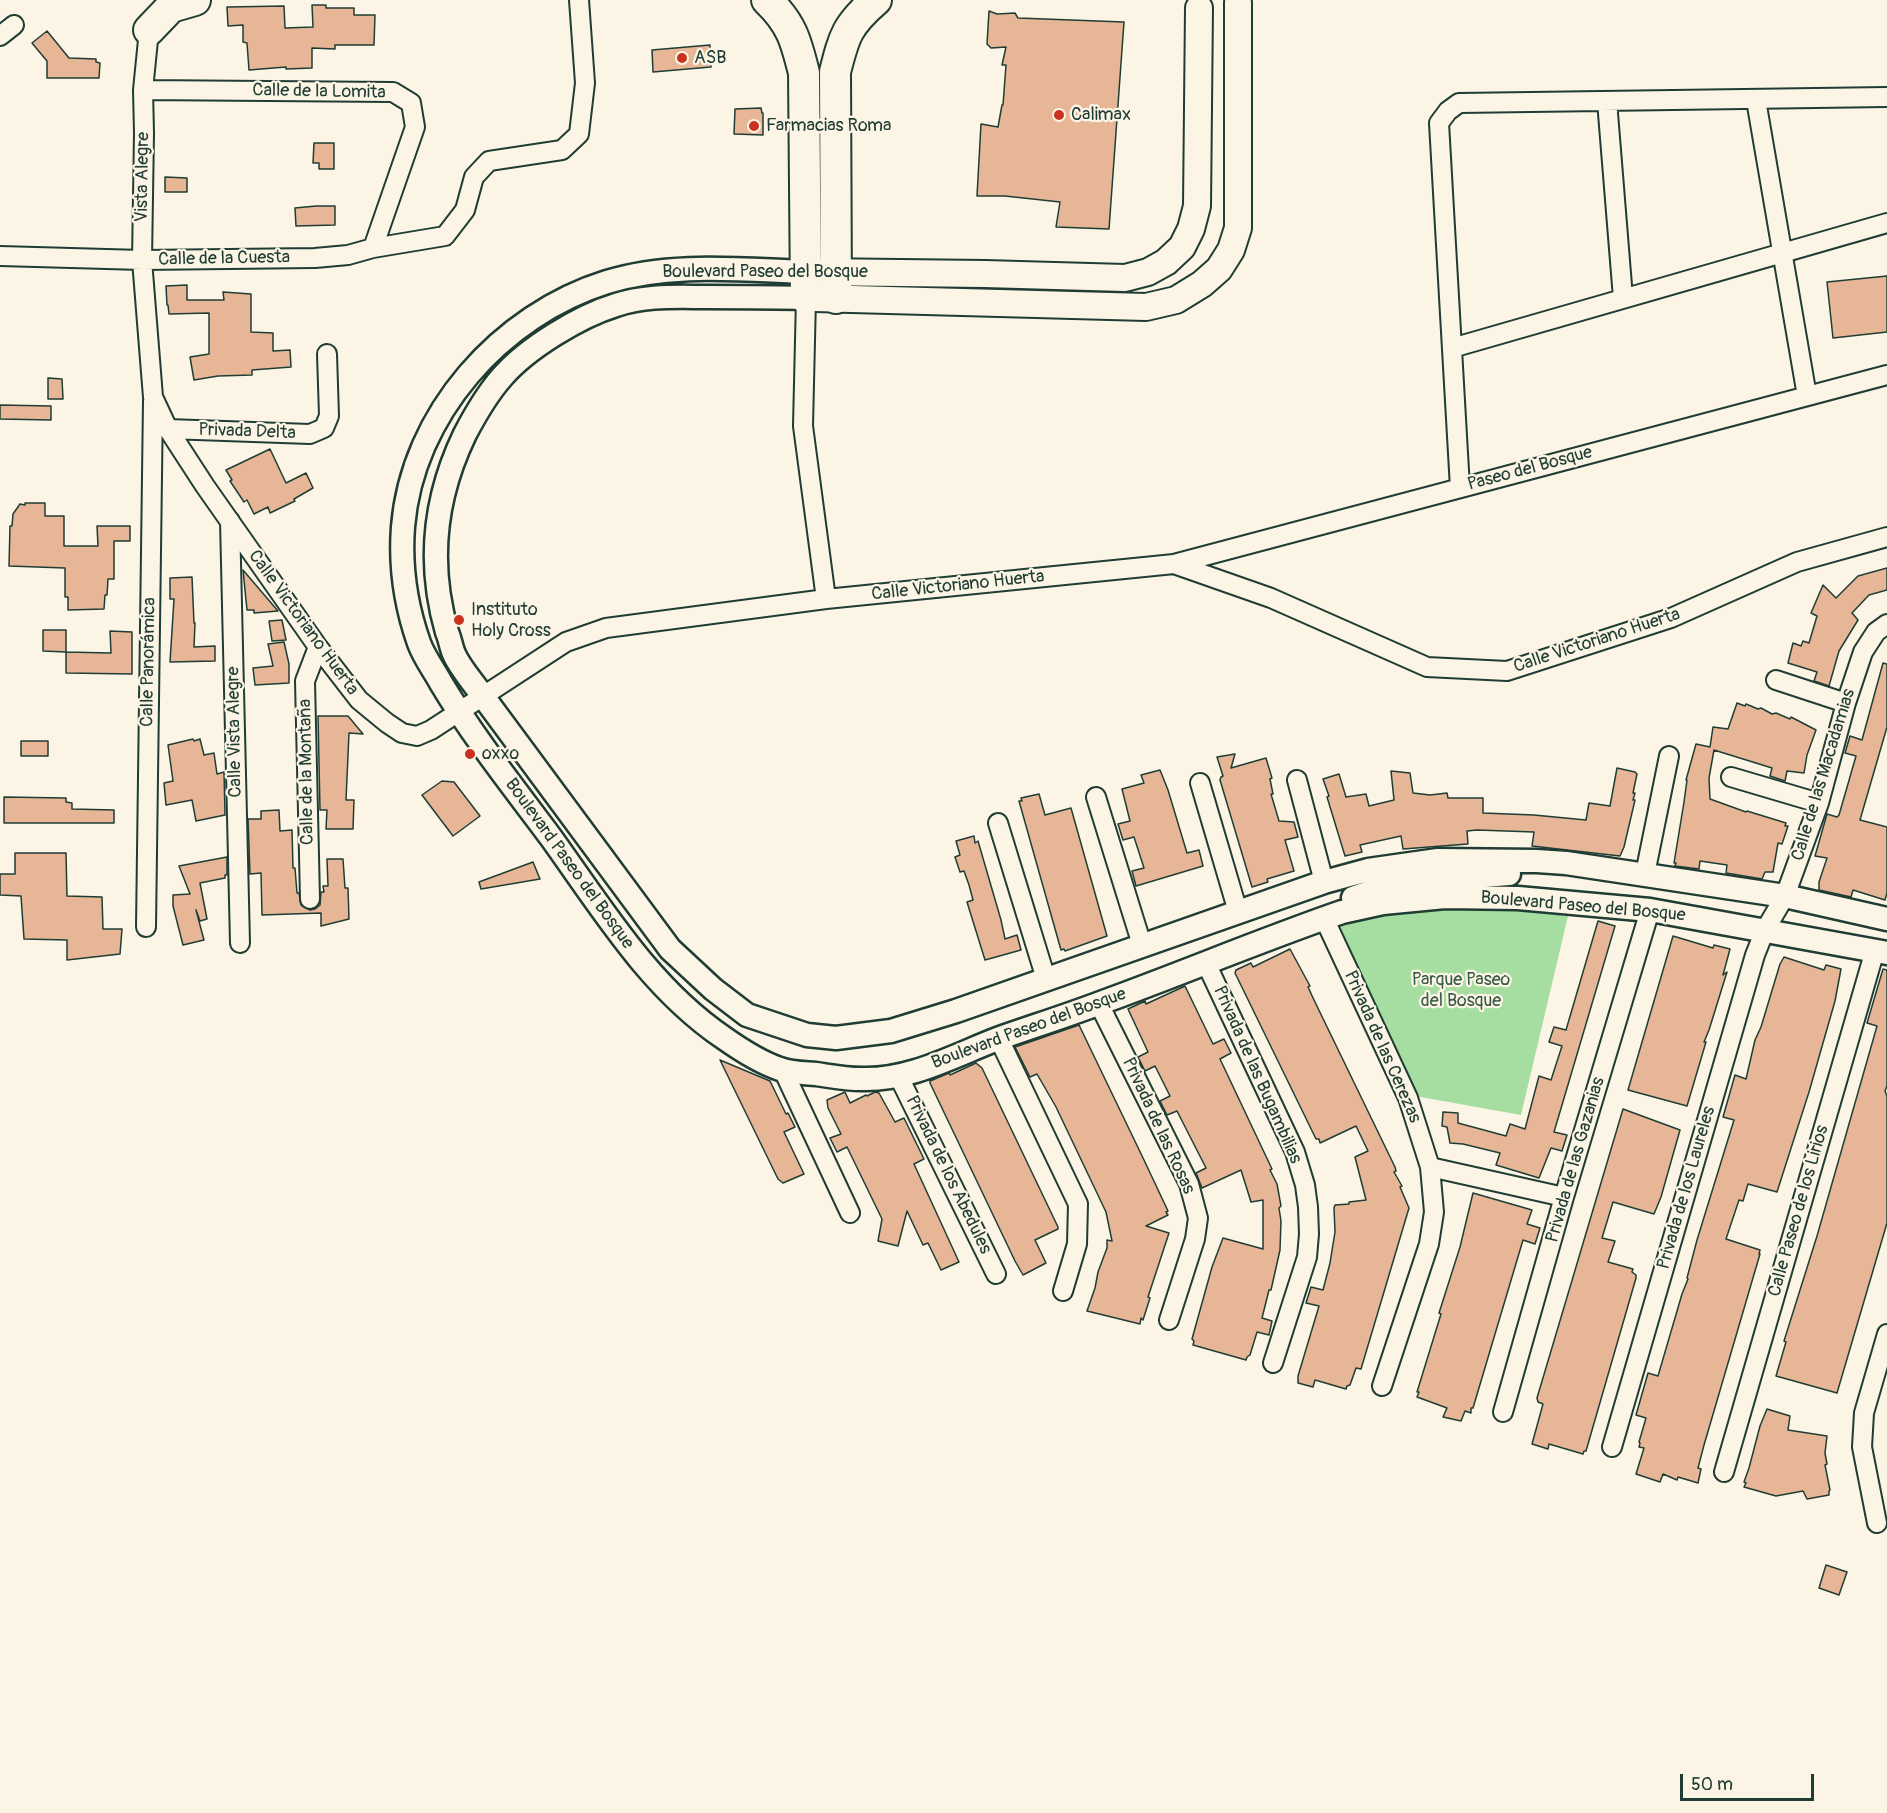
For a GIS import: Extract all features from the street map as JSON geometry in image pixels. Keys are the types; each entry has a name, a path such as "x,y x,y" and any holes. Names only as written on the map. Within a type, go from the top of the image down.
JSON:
{"highway":[{"path":"149,30 171,7 195,0"},
{"path":"767,0 782,14 796,40 804,73 806,285"},
{"path":"836,285 835,72 844,38 858,16 876,0"}],"main road":[{"name":"Boulevard Paseo del Bosque","path":"836,285 1146,308 1176,300 1202,284 1219,269 1231,250 1238,228 1238,3"},
{"name":"Boulevard Paseo del Bosque","path":"806,285 836,285 985,274 1125,278 1149,272 1166,262 1182,247 1191,229 1197,206 1199,8"}],"street":[{"name":"Calle de la Cuesta","path":"0,256 142,260 315,258 348,255 373,248 446,236 465,210 474,177 489,161 562,150 579,134 585,83 579,0"},
{"name":"Vista Alegre","path":"149,30 143,90 142,260 153,397 168,429"},
{"name":"Calle de la Lomita","path":"143,90 393,92 411,103 415,127 373,248"},
{"path":"1460,488 1439,123 1448,111 1459,103 1887,97"},
{"path":"1756,100 1807,396"},
{"path":"1607,101 1623,298"},
{"path":"1452,348 1887,223"},
{"name":"Boulevard Paseo del Bosque","path":"806,285 693,269 648,272 607,282 577,293 546,310 517,329 489,352 444,405 416,466 408,492 403,525 402,549 407,599 421,648 459,712 647,969 697,1020 748,1055 783,1070 861,1079 900,1077 1333,915 1383,903 1446,897 1518,898 1650,910 1881,951"},
{"path":"806,285 803,426 826,599"},
{"name":"Boulevard Paseo del Bosque","path":"806,285 649,297 617,304 589,315 559,332 503,375 478,408 455,455 443,492 437,524 435,565 441,611 454,655 670,949 713,989 747,1015 807,1035 836,1038 891,1031 956,1011 1323,882 1368,870 1438,860 1566,863 1785,896 1887,919"},
{"name":"Privada Delta","path":"168,429 310,434 324,428 329,416 327,354"},
{"name":"Paseo del Bosque","path":"1174,564 1887,375"},
{"name":"Calle Panorámica","path":"146,927 153,397"},
{"name":"Calle Victoriano Huerta","path":"168,429 318,647 359,700 402,733 417,736 431,730 566,642 606,628 826,599 1174,564 1271,598 1427,667 1506,671 1671,618 1797,562 1887,537"},
{"name":"Calle Vista Alegre","path":"230,521 240,943"},
{"name":"Calle de las Macadamias","path":"1765,930 1785,896 1820,803 1846,704 1863,652 1876,632 1887,624"},
{"name":"Calle de la Montaña","path":"310,899 305,681 318,647"},
{"path":"1776,680 1846,704"},
{"path":"1645,874 1669,756"},
{"path":"1731,777 1820,803"},
{"path":"1297,780 1323,882"},
{"path":"1200,783 1238,912"},
{"path":"1096,797 1142,945"},
{"path":"998,823 1046,979"},
{"path":"1333,915 1348,900 1399,882 1513,873 1537,861"},
{"name":"Privada de las Gazanias","path":"1503,1412 1564,1197 1650,910"},
{"name":"Privada de las Cerezas","path":"1333,915 1408,1098 1430,1167 1434,1212 1429,1244 1382,1386"},
{"name":"Privada de los Laureles","path":"1612,1447 1748,977 1765,930"},
{"name":"Calle Paseo de los Lirios","path":"1724,1472 1881,951"},
{"name":"Privada de las Bugambilias","path":"1206,963 1295,1152 1305,1185 1309,1234 1307,1257 1273,1363"},
{"name":"Privada de las Rosas","path":"1099,1004 1189,1184 1198,1218 1195,1239 1169,1320"},
{"path":"999,1039 1078,1204 1077,1244 1063,1290"},
{"path":"783,1070 850,1213"},
{"name":"Privada de los Abedules","path":"900,1077 996,1274"},
{"path":"1430,1167 1564,1197"},
{"path":"1877,1523 1862,1447 1864,1413 1887,1334"}],"green space":[{"name":"Parque Paseo del Bosque","path":"1454,903 1568,916 1521,1115 1415,1096 1339,924"}],"building":[{"path":"312,5 326,5 326,8 354,8 354,15 375,15 374,45 335,45 335,49 312,48 312,68 286,69 286,67 249,70 247,43 243,42 243,25 228,26 227,7 284,6 285,28 313,27"},
{"name":"Calimax","path":"989,11 997,14 1015,13 1018,18 1124,22 1109,229 1056,227 1060,202 1005,196 977,196 981,124 998,127 1003,105 1006,65 1002,65 1006,47 991,48 987,44"},
{"path":"47,31 69,58 96,59 96,62 100,63 99,78 47,78 47,61 32,43"},
{"name":"ASB","path":"710,45 711,67 653,72 652,50"},
{"path":"761,108 763,135 734,134 735,109"},
{"path":"314,143 334,143 334,169 319,169 319,163 313,163"},
{"path":"165,177 187,178 187,192 165,192"},
{"path":"335,206 335,225 296,226 295,208"},
{"path":"1887,276 1887,332 1833,338 1827,282"},
{"path":"187,285 187,300 224,300 223,292 251,294 251,332 273,333 273,351 290,350 291,367 252,370 252,375 218,376 194,380 190,357 209,354 209,313 169,314 167,305 166,286"},
{"path":"48,378 62,379 63,399 48,399"},
{"path":"0,405 51,406 51,420 0,419"},
{"path":"270,449 286,483 306,473 313,488 294,499 295,501 270,513 268,507 254,514 247,500 244,502 230,481 232,480 226,470"},
{"path":"25,503 45,503 45,516 64,516 64,546 98,546 97,526 130,526 130,541 114,541 114,579 108,579 104,609 68,610 68,597 65,597 65,568 9,566 10,526 12,526 13,514 20,504 25,505"},
{"path":"1887,568 1887,590 1869,595 1852,613 1858,620 1839,651 1829,686 1814,681 1817,672 1788,663 1793,643 1801,646 1803,641 1809,643 1817,616 1811,613 1823,585 1836,598 1858,576"},
{"path":"243,570 278,611 254,613 254,610 247,610"},
{"path":"192,577 194,647 215,646 215,661 170,662 174,599 170,599 170,578"},
{"path":"282,620 286,640 272,641 269,621"},
{"path":"43,630 66,630 66,652 43,651"},
{"path":"110,631 132,632 132,674 66,673 66,652 111,653"},
{"path":"284,642 289,664 289,683 255,685 253,668 273,666 268,644"},
{"path":"1883,663 1887,664 1887,727 1860,820 1887,827 1887,893 1885,900 1853,890 1851,897 1819,890 1819,882 1827,858 1815,856 1827,814 1837,817 1839,815 1856,756 1845,753 1850,736 1862,740"},
{"path":"1737,703 1761,708 1790,719 1791,717 1816,730 1807,755 1804,773 1787,771 1785,781 1770,776 1772,768 1714,750 1709,778 1710,799 1786,823 1785,826 1788,826 1782,844 1778,843 1773,872 1765,872 1762,879 1726,873 1727,865 1700,861 1699,869 1675,866 1676,863 1674,863 1686,780 1696,744 1710,747 1713,727 1728,729"},
{"path":"318,716 348,716 363,734 349,733 346,800 354,800 353,829 326,829 327,810 320,810"},
{"path":"193,739 194,741 200,739 204,755 214,753 217,774 224,772 225,815 196,821 192,800 166,805 164,783 173,781 168,745"},
{"path":"21,741 48,741 48,756 21,756"},
{"path":"1235,754 1231,768 1266,758 1272,778 1270,779 1273,794 1271,794 1279,821 1294,822 1298,837 1285,840 1294,871 1267,879 1268,882 1252,887 1220,780 1223,776 1217,757"},
{"path":"1617,768 1637,774 1633,793 1635,793 1633,800 1635,800 1620,856 1532,846 1534,832 1477,830 1467,831 1468,844 1403,849 1401,836 1360,845 1362,852 1345,856 1323,779 1339,774 1346,797 1366,794 1369,806 1394,800 1391,771 1410,773 1413,793 1430,795 1447,793 1448,798 1483,798 1483,813 1586,820 1589,803 1610,806"},
{"path":"1160,770 1187,853 1199,850 1203,866 1136,886 1132,871 1144,868 1134,837 1123,840 1118,824 1130,821 1122,789 1144,783 1141,775"},
{"path":"442,781 454,782 480,816 453,836 422,795"},
{"path":"1039,794 1045,815 1071,808 1107,936 1065,951 1061,950 1019,801 1022,801 1021,798"},
{"path":"4,797 66,798 66,802 72,803 72,809 114,810 114,823 4,823"},
{"path":"279,810 280,831 292,830 293,868 295,868 297,893 299,893 301,905 310,910 320,905 321,892 324,892 323,886 328,886 327,859 343,859 345,888 348,888 349,919 321,926 321,913 262,915 261,873 250,874 248,819 261,819 261,811"},
{"path":"974,836 975,843 978,841 1005,939 1017,935 1021,950 985,960 967,902 973,900 969,885 964,871 960,872 955,857 960,855 956,841"},
{"path":"15,853 66,853 67,896 102,897 103,929 122,929 120,954 67,960 67,940 24,939 21,896 0,895 0,874 15,874"},
{"path":"227,857 225,878 200,883 207,919 200,921 196,910 204,940 183,945 173,906 173,895 190,894 179,866"},
{"path":"533,862 540,879 481,889 479,882"},
{"path":"1598,921 1615,926 1554,1132 1567,1135 1562,1151 1551,1148 1539,1178 1496,1165 1500,1153 1450,1143 1447,1127 1442,1126 1443,1112 1458,1113 1458,1123 1506,1136 1510,1124 1525,1129 1539,1076 1551,1080 1562,1046 1549,1042 1554,1027 1566,1030"},
{"path":"1673,936 1713,948 1714,945 1730,949 1723,975 1727,972 1704,1042 1706,1042 1687,1106 1628,1090"},
{"path":"1290,949 1310,986 1308,987 1314,1000 1395,1167 1394,1172 1402,1186 1400,1187 1409,1208 1361,1369 1356,1368 1350,1385 1346,1389 1315,1380 1313,1387 1298,1383 1298,1376 1319,1306 1306,1303 1311,1287 1323,1290 1330,1263 1335,1232 1334,1208 1335,1205 1366,1200 1355,1157 1368,1151 1356,1126 1320,1143 1319,1139 1316,1139 1235,973 1236,970 1251,963 1253,967"},
{"path":"1784,957 1824,970 1826,965 1841,969 1835,1001 1777,1192 1748,1184 1743,1201 1739,1200 1726,1239 1760,1250 1760,1254 1704,1445 1698,1468 1701,1469 1698,1483 1678,1477 1677,1480 1663,1474 1660,1482 1636,1474 1644,1448 1639,1447 1639,1442 1646,1418 1636,1415 1648,1373 1658,1376 1688,1279 1697,1240 1734,1120 1723,1117 1735,1075 1746,1079 1755,1040"},
{"path":"1883,969 1887,970 1887,1086 1885,1091 1887,1096 1887,1223 1837,1393 1776,1376 1786,1342 1784,1341 1817,1236 1877,1026 1867,1023"},
{"path":"1185,986 1213,1044 1224,1039 1231,1053 1220,1059 1272,1169 1270,1170 1277,1184 1281,1206 1279,1208 1280,1250 1262,1318 1272,1321 1269,1335 1257,1332 1250,1355 1246,1360 1193,1345 1192,1339 1212,1267 1223,1238 1263,1249 1263,1200 1251,1202 1241,1170 1202,1188 1196,1173 1206,1168 1177,1111 1167,1115 1160,1101 1170,1096 1155,1066 1145,1071 1138,1057 1148,1052 1128,1009 1145,1001 1146,1004"},
{"path":"1079,1025 1168,1211 1166,1212 1168,1215 1146,1226 1169,1233 1140,1324 1087,1311 1107,1248 1107,1240 1112,1241 1106,1212 1056,1107 1037,1074 1030,1077 1015,1047"},
{"path":"720,1060 770,1081 795,1127 784,1132 804,1174 783,1183 778,1179"},
{"path":"976,1063 982,1068 1058,1227 1035,1240 1046,1263 1023,1275 930,1083 930,1081"},
{"path":"845,1092 850,1103 866,1095 879,1093 895,1122 904,1118 924,1159 914,1164 959,1262 941,1270 928,1243 923,1245 907,1211 898,1246 878,1241 882,1219 847,1147 837,1152 830,1138 841,1134 828,1108 827,1100"},
{"path":"1623,1109 1680,1130 1654,1214 1613,1202 1602,1238 1615,1241 1608,1262 1633,1269 1632,1272 1636,1278 1586,1451 1583,1454 1549,1444 1548,1449 1532,1444 1543,1404 1538,1402 1537,1398"},
{"path":"1473,1193 1532,1210 1527,1224 1540,1228 1535,1244 1523,1240 1473,1408 1471,1408 1471,1413 1465,1411 1461,1421 1443,1417 1447,1408 1417,1397 1419,1392 1417,1392 1460,1247"},
{"path":"1767,1409 1790,1416 1788,1430 1827,1436 1825,1453 1827,1464 1825,1465 1829,1495 1807,1499 1803,1491 1776,1496 1744,1487 1760,1426"},
{"path":"1826,1565 1847,1572 1839,1595 1819,1588"}],"place":[{"name":"ASB","path":"682,58"},
{"name":"Calimax","path":"1059,115"},
{"name":"Farmacias Roma","path":"754,126"},
{"name":"Instituto Holy Cross","path":"459,620"},
{"name":"oxxo","path":"470,754"}]}
